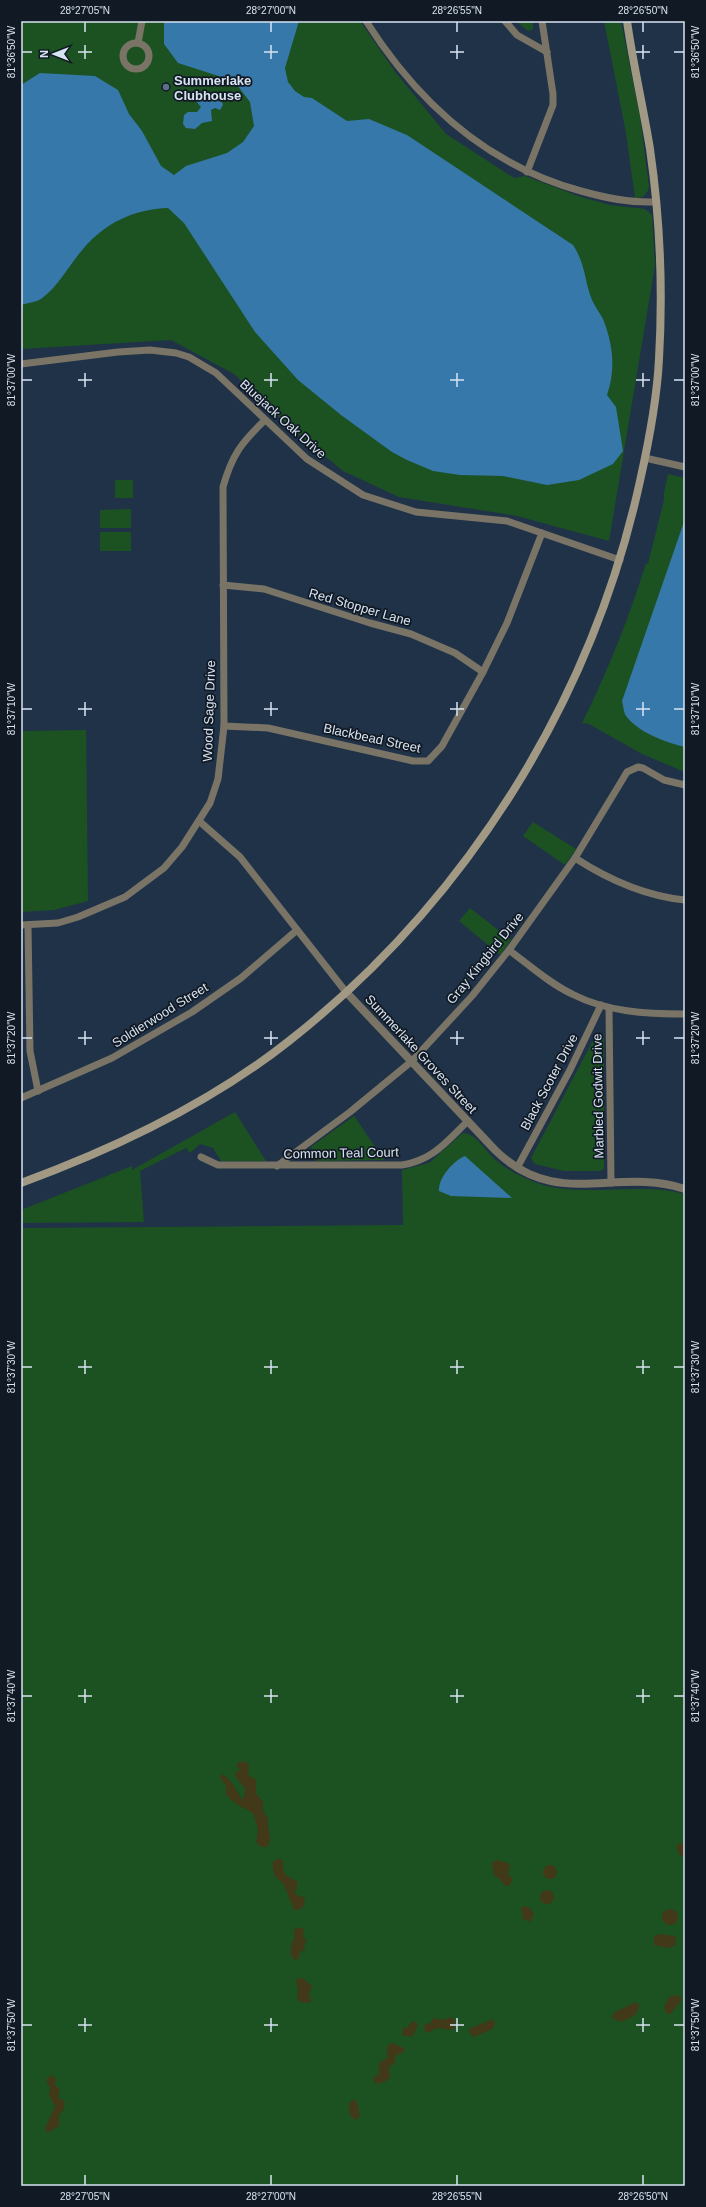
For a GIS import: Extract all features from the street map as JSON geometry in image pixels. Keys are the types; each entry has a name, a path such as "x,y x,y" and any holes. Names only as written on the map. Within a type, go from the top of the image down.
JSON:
{"main road":[{"path":"21,1183 52,1172 133,1136 183,1110 288,1042 346,992 420,918 465,862 516,786 551,727 599,619 620,560 633,515 645,458 659,363 660,307 655,202 650,149 626,21"}],"street":[{"path":"138,43 142,21"},
{"path":"366,21 397,67 423,97 445,117 494,154 550,182 603,198 637,203 655,202"},
{"path":"505,21 517,35 547,52"},
{"path":"528,172 553,105 542,21"},
{"name":"Bluejack Oak Drive","path":"21,364 118,352 150,350 176,353 189,357 216,373 307,459 363,495 416,512 507,522 620,560"},
{"name":"Wood Sage Drive","path":"25,925 58,922 78,917 125,897 164,868 200,821 210,803 218,779 223,748 224,726 222,486 229,465 236,451 265,420"},
{"path":"645,458 685,467"},
{"name":"Blackbead Street","path":"224,726 268,728 413,761 428,761 442,746 483,672 507,623 542,533"},
{"name":"Red Stopper Lane","path":"223,585 264,589 355,619 411,634 455,653 483,672"},
{"name":"Gray Kingbird Drive","path":"277,1166 350,1112 412,1061 472,996 509,950 575,858 627,772 638,767 643,768 664,780 685,785"},
{"name":"Summerlake Groves Street","path":"200,821 240,857 346,992 495,1150 517,1168 530,1176 552,1182 657,1183 685,1189"},
{"path":"575,858 605,877 625,885 651,894 685,900"},
{"path":"25,925 30,1051 38,1091"},
{"name":"Soldierwood Street","path":"21,1098 112,1058 192,1012 241,978 297,930"},
{"path":"509,950 555,984 585,1000 601,1006 644,1014 685,1014"},
{"name":"Black Scoter Drive","path":"517,1168 570,1070 601,1006"},
{"name":"Marbled Godwit Drive","path":"610,1008 612,1183"},
{"name":"Common Teal Court","path":"201,1157 218,1165 402,1165 415,1163 433,1154 468,1122"}],"green space":[{"path":"21,21 360,21 396,73 446,134 514,178 525,176 578,196 610,205 645,209 652,215 655,265 609,541 517,516 399,497 343,471 293,430 234,374 171,340 21,349"},
{"path":"516,21 533,21 533,29 528,31"},
{"path":"604,21 621,21 640,117 649,187 644,196 635,198 626,133"},
{"path":"668,474 685,478 685,772 642,754 589,724 582,723 609,664 625,624 646,563 648,564 664,500"},
{"path":"115,480 133,480 133,498 115,498"},
{"path":"131,509 131,528 100,528 100,510"},
{"path":"100,532 131,532 131,551 100,551"},
{"path":"86,730 88,901 54,910 21,912 21,731"},
{"path":"533,822 576,849 565,865 523,836"},
{"path":"470,908 511,940 500,955 459,921"},
{"path":"596,1035 601,1035 604,1039 604,1169 600,1171 564,1171 535,1164 531,1158"},
{"path":"235,1112 266,1161 221,1161 213,1148 200,1144 190,1153 186,1148 140,1171 144,1222 21,1223 21,1210 132,1166 132,1170"},
{"path":"354,1116 384,1160 317,1161 310,1154 312,1146"},
{"path":"463,1133 473,1136 482,1144 493,1158 506,1168 537,1183 555,1188 573,1190 648,1189 667,1190 685,1194 685,2186 21,2186 21,1228 403,1225 402,1170 429,1163"}],"sand":[{"path":"243,1761 249,1764 248,1775 256,1780 256,1793 263,1802 263,1811 268,1819 270,1839 267,1847 261,1847 256,1842 258,1829 253,1813 235,1803 226,1795 226,1786 220,1778 221,1774 227,1777 241,1798 244,1799 245,1789 235,1776 236,1772 240,1770 237,1763"},
{"path":"680,1843 685,1844 685,1858 680,1855 678,1851 677,1845"},
{"path":"281,1859 283,1862 284,1873 298,1882 295,1894 305,1898 304,1906 299,1910 294,1910 283,1883 275,1877 272,1863 275,1860"},
{"path":"497,1860 510,1864 508,1874 513,1879 509,1886 504,1885 500,1879 494,1876 492,1863"},
{"path":"550,1865 555,1867 557,1872 555,1877 550,1879 545,1877 543,1872 545,1867"},
{"path":"547,1890 552,1892 554,1897 552,1902 547,1904 542,1902 540,1897 542,1892"},
{"path":"523,1906 529,1907 534,1914 530,1922 523,1919 521,1909"},
{"path":"667,1909 673,1909 678,1914 676,1923 673,1925 667,1925 662,1920 662,1914"},
{"path":"298,1927 304,1929 303,1935 307,1942 304,1944 305,1949 300,1952 299,1958 295,1960 291,1956 291,1945 294,1938 294,1930"},
{"path":"659,1934 675,1936 676,1945 668,1948 654,1945 654,1937"},
{"path":"303,1978 312,1986 309,1994 311,2000 310,2003 300,2002 297,1998 298,1991 296,1981 297,1979"},
{"path":"677,1995 682,1999 681,2001 671,2014 667,2014 664,2007 669,1997"},
{"path":"636,2002 639,2005 639,2008 630,2018 620,2022 611,2017 615,2012"},
{"path":"451,2017 454,2019 456,2024 452,2030 437,2028 428,2033 424,2030 425,2024 431,2023 433,2018 443,2020"},
{"path":"493,2019 495,2024 493,2029 473,2037 468,2030 471,2028"},
{"path":"412,2021 418,2024 414,2034 411,2037 402,2035 403,2028 408,2027"},
{"path":"392,2043 404,2048 405,2051 395,2056 395,2063 389,2067 390,2077 382,2083 375,2083 373,2078 379,2074 379,2063 387,2058 387,2046"},
{"path":"51,2075 56,2079 55,2085 60,2089 58,2097 65,2102 64,2109 59,2115 59,2126 47,2133 45,2128 55,2106 49,2095 50,2088 46,2080"},
{"path":"354,2099 357,2103 360,2115 357,2120 351,2117 349,2110 350,2102"}],"water":[{"path":"164,21 299,21 285,68 288,82 295,91 304,97 312,98 347,121 369,119 407,135 573,245 583,266 589,293 603,319 611,347 612,376 607,395 616,407 623,451 613,464 579,480 547,485 503,476 460,475 433,471 392,452 341,415 298,380 255,332 184,223 168,208 143,211 121,219 111,225 83,249 59,282 47,294 39,300 21,305 21,85 40,73 95,76 118,90 129,114 142,131 161,166 174,175 186,166 227,153 243,142 254,126 250,102 234,81 178,63 164,44"},
{"path":"210,94 217,101 222,102 223,105 220,110 215,108 211,110 212,121 202,123 195,129 186,128 183,124 184,115 188,112 197,112 201,107 195,100 197,96 205,97"},
{"path":"685,519 685,747 653,736 631,722 626,716 622,701"},
{"path":"465,1156 512,1198 451,1196 439,1191 439,1186 447,1170 460,1158"}],"place":[{"name":"Summerlake Clubhouse","path":"166,87"}]}
